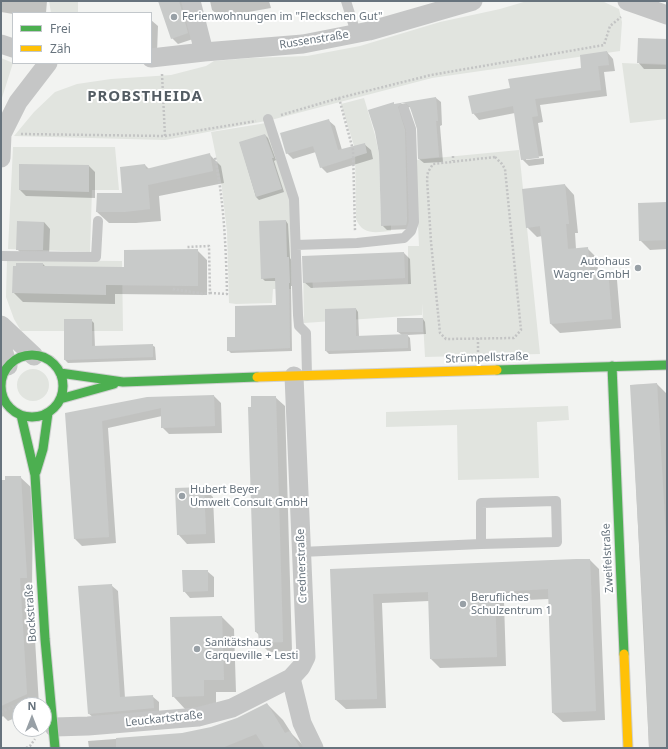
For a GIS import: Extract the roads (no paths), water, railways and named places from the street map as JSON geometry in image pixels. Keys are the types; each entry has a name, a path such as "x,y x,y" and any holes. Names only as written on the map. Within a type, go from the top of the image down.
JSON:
{"street":[{"path":"191,1 204,52"},
{"name":"Russenstraße","path":"156,58 204,52 303,44 356,33 473,1"},
{"path":"632,3 667,15"},
{"path":"1,44 12,48"},
{"path":"1,158 2,134 18,102 47,64"},
{"path":"1,326 34,356"},
{"path":"1,343 5,371 2,385 2,397 14,411 21,415 30,417 40,416 48,413 60,399 63,390 63,382 60,373 49,361 42,357 24,356 16,360 5,371"},
{"name":"Strümpellstraße","path":"60,373 123,382 667,365"},
{"name":"Zweifelstraße","path":"612,366 628,748"},
{"name":"Crednerstraße","path":"291,678 301,667 306,657 301,552 300,376"},
{"name":"Strümpellstraße","path":"60,399 123,382"},
{"name":"Bockstraße","path":"36,475 43,450 48,413"},
{"name":"Bockstraße","path":"21,415 29,457 36,475 45,639 55,748"},
{"path":"291,678 302,723 314,748"},
{"name":"Leuckartstraße","path":"54,732 96,726 198,717 232,708 291,678"},
{"path":"43,748 54,732"}],"lane":[{"path":"346,1 356,33"},
{"path":"296,245 404,238 411,231 414,222 411,129 404,109"},
{"path":"268,119 294,199 298,315 299,326 306,332 300,376"},
{"path":"1,256 96,257 98,221"},
{"path":"301,552 557,542 556,501 481,503 481,544"}],"place":[{"name":"Ferienwohnungen im \"Fleckschen Gut\"","path":"174,17"},
{"name":"Autohaus Wagner GmbH","path":"638,268"},
{"name":"Hubert Beyer Umwelt Consult GmbH","path":"182,496"},
{"name":"Berufliches Schulzentrum 1","path":"463,604"},
{"name":"Sanitätshaus Carqueville + Lesti","path":"197,649"}],"district":[{"name":"PROBSTHEIDA","path":"145,97"}]}
